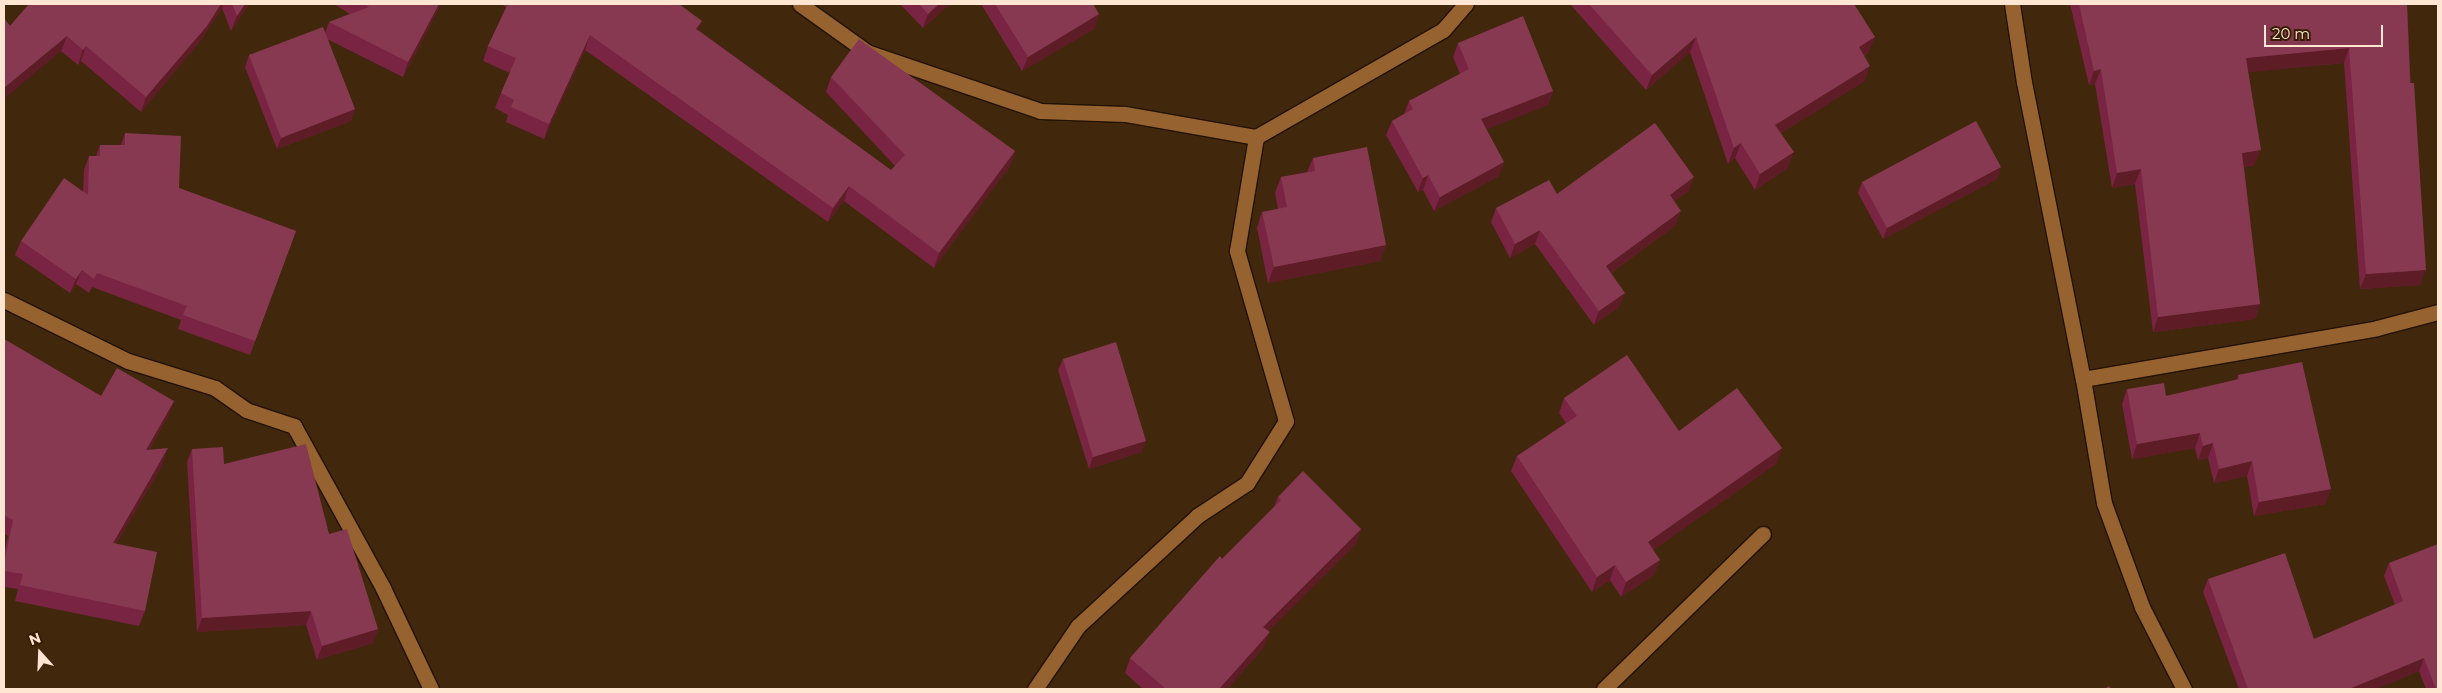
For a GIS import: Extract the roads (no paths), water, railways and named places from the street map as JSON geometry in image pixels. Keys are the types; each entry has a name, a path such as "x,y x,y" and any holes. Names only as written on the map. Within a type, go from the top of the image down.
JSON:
{"street":[{"path":"800,4 867,52 1040,111 1125,114 1256,137 1442,30 1466,4"},
{"path":"2012,4 2024,82 2083,379 2104,503 2142,607 2184,689"},
{"path":"1035,689 1078,626 1197,516 1247,483 1286,421 1236,251 1256,137"},
{"path":"4,300 128,361 215,388 246,410 294,426 383,588 431,689"},
{"path":"2083,379 2377,328 2438,312"},
{"path":"1604,689 1763,534"}]}
